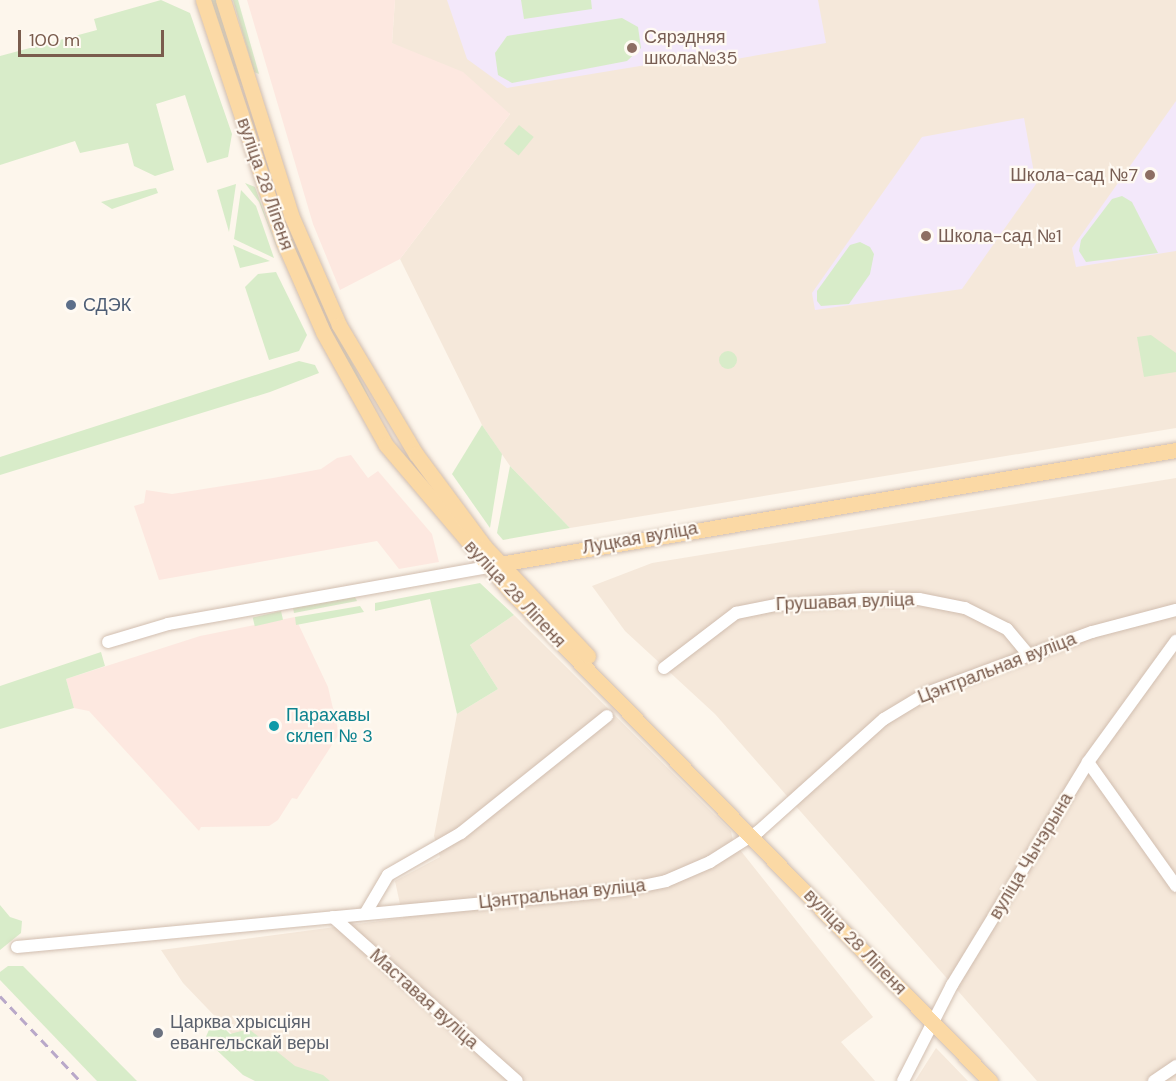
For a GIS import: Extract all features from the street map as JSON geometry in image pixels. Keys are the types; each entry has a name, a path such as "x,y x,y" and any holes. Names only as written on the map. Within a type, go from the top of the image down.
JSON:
{"main road":[{"name":"вуліца 28 Ліпеня","path":"203,0 284,243 323,332 371,421 424,494 935,1018 1003,1081"},
{"name":"вуліца 28 Ліпеня","path":"224,0 295,226 339,326 389,411 494,565"},
{"path":"371,421 389,411"},
{"name":"Луцкая вуліца","path":"494,565 1176,450"},
{"name":"вуліца 28 Ліпеня","path":"935,1018 990,1081"}],"street":[{"name":"Луцкая вуліца","path":"108,642 168,624 494,565"},
{"name":"Грушавая вуліца","path":"664,668 736,613 776,605 863,599 919,598 964,608 1007,629 1028,654"},
{"name":"Цэнтральная вуліца","path":"16,947 652,885 695,869 755,833 867,734 905,705 1028,654 1176,610"},
{"name":"вуліца Чычэрына","path":"903,1081 935,1018 1088,762 1176,641"},
{"path":"365,914 388,875 461,833 607,717"},
{"path":"1088,762 1176,886"},
{"name":"Маставая вуліца","path":"333,916 517,1081"},
{"path":"1154,1081 1176,1066"}],"shaded area":[{"path":"247,0 395,0 392,43 463,72 510,114 400,259 340,290 313,224"},
{"path":"395,0 1176,0 1176,428 570,528 510,466 482,425 400,259 510,114 392,43"},
{"name":"Сярэдняя школа№35","path":"447,0 818,0 826,43 720,62 719,53 507,88 467,59"},
{"name":"Школа-сад №7","path":"1176,101 1176,251 1076,267 1072,248"},
{"name":"Школа-сад №1","path":"1024,118 1036,184 962,289 815,310 812,293 922,137"},
{"path":"351,455 368,478 378,471 432,534 439,562 399,569 377,541 159,580 134,506 144,503 146,490 172,494 273,478 321,469 337,458"},
{"path":"1176,478 1176,1081 1037,1081 715,714 625,631 592,586 652,563"},
{"path":"514,615 731,831 733,841 873,1017 841,1042 875,1081 277,1081 183,983 161,950 403,918 395,881 440,857 434,836 457,714 498,689 470,645"},
{"path":"295,617 328,687 339,734 297,799 292,798 278,820 269,826 201,827 199,831 89,711 74,708 66,679 200,636"},
{"path":"936,1048 968,1081 915,1081"}],"green space":[{"path":"161,0 190,13 232,134 228,157 207,163 185,95 156,104 174,170 155,176 134,166 128,143 80,153 75,141 0,165 0,56 97,30 94,19"},
{"path":"211,0 217,0 245,91 231,65"},
{"path":"233,0 238,0 259,74 254,72"},
{"path":"521,0 591,0 592,9 524,19"},
{"path":"622,18 638,27 641,48 627,61 512,83 498,75 495,53 507,36"},
{"path":"519,125 534,137 519,156 504,144"},
{"path":"267,172 304,266 373,405 330,332 281,219"},
{"path":"245,183 255,187 284,266 259,202"},
{"path":"236,184 229,232 217,190"},
{"path":"156,188 158,193 112,209 101,202"},
{"path":"241,190 256,206 274,258 234,239"},
{"path":"1122,196 1132,202 1158,253 1086,262 1079,251 1081,240 1112,199"},
{"path":"860,242 870,247 874,254 870,274 849,304 821,306 817,301 817,291 850,245"},
{"path":"233,245 270,261 240,268"},
{"path":"276,272 307,335 299,351 269,360 245,287 258,274"},
{"path":"1151,335 1176,353 1176,372 1144,377 1137,337"},
{"path":"728,351 734,354 737,360 734,366 728,369 722,366 719,360 722,354"},
{"path":"299,361 315,365 319,373 270,392 0,475 0,457"},
{"path":"482,425 502,454 490,528 452,474"},
{"path":"510,466 570,528 503,540 497,533"},
{"path":"480,583 514,615 470,645 498,689 457,714 430,599 375,611 375,603"},
{"path":"355,597 357,601 294,613 293,608"},
{"path":"360,606 364,612 296,625 295,617"},
{"path":"281,611 283,620 255,626 253,618"},
{"path":"101,652 105,666 66,679 74,708 0,729 0,686"},
{"path":"0,905 10,917 22,921 21,933 0,950"},
{"path":"8,966 23,966 137,1081 97,1081 0,980 0,972"},
{"path":"214,1018 230,1034 249,1029 295,1066 323,1075 330,1081 255,1081 243,1075 205,1039"}],"railway":[{"path":"0,996 80,1081"}],"place":[{"name":"Сярэдняя школа№35","path":"632,48"},
{"name":"Школа-сад №7","path":"1150,175"},
{"name":"Школа-сад №1","path":"926,236"},
{"name":"СДЭК","path":"71,305"},
{"name":"Парахавы склеп № 3","path":"274,726"},
{"name":"Царква хрысціян евангельскай веры","path":"158,1033"}]}
